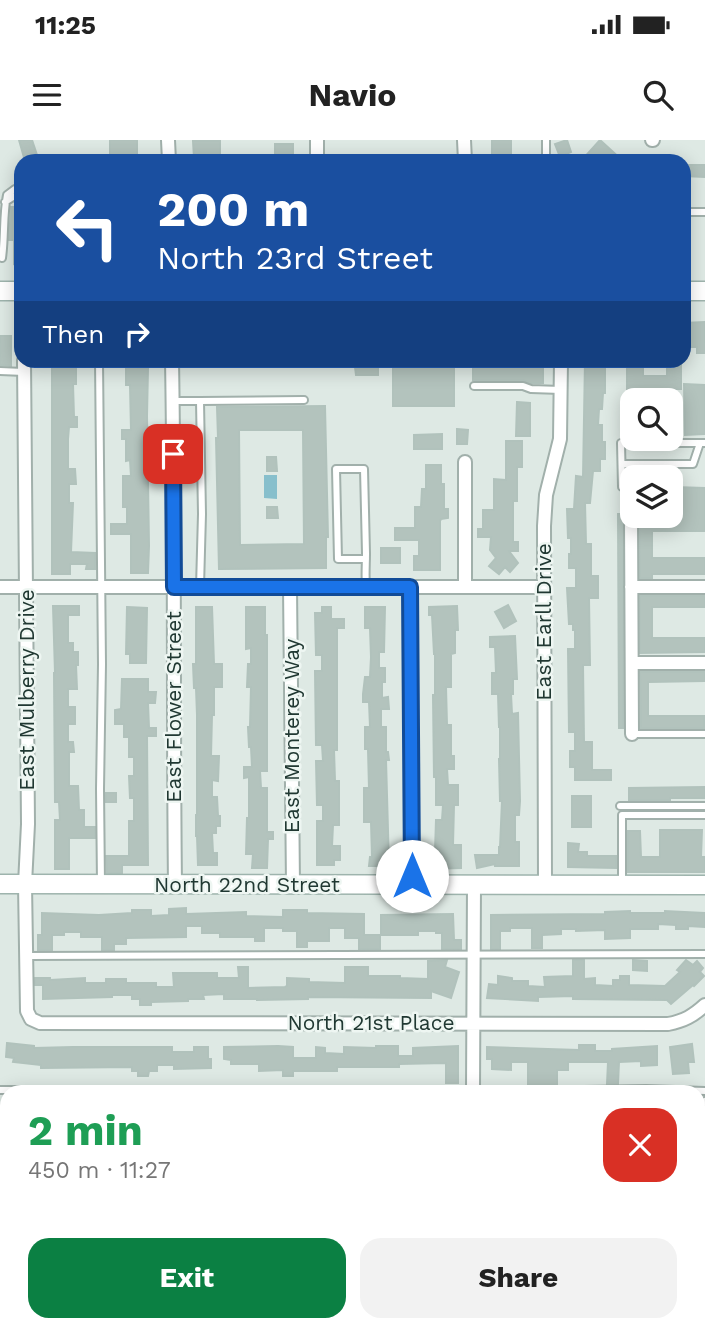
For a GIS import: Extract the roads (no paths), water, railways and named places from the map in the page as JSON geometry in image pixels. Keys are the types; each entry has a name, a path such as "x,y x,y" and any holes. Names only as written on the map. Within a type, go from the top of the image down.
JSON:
{"street":[{"name":"East Mulberry Drive","path":"24,368 28,824 25,884 27,1011 31,1019"},
{"name":"East Flower Street","path":"172,368 175,885"},
{"name":"East Earll Drive","path":"545,885 544,506 560,439 561,368"},
{"path":"465,462 465,587"},
{"path":"631,528 632,734"},
{"path":"0,587 544,587"},
{"name":"East Monterey Way","path":"290,587 293,885"},
{"path":"410,587 412,885"},
{"path":"631,587 705,587"},
{"path":"632,663 705,663"},
{"name":"North 22nd Street","path":"0,884 705,885"},
{"path":"473,1085 474,884"},
{"name":"North 21st Place","path":"31,1019 40,1023 668,1024 693,1016 705,1005"}],"lane":[{"path":"2,258 5,202 7,195 14,189"},
{"path":"5,202 14,198"},
{"path":"99,368 101,885"},
{"path":"474,386 523,386 531,389 561,390"},
{"path":"173,401 304,400"},
{"path":"200,401 200,587"},
{"path":"621,443 703,443 693,464 622,464 621,443"},
{"path":"366,559 338,559 336,469 364,468 366,559 366,587"},
{"path":"632,734 705,734"},
{"path":"620,806 705,806"},
{"path":"622,885 622,814 705,815"},
{"path":"26,956 705,954"}],"water":[{"path":"264,475 277,475 277,499 264,498"}]}
